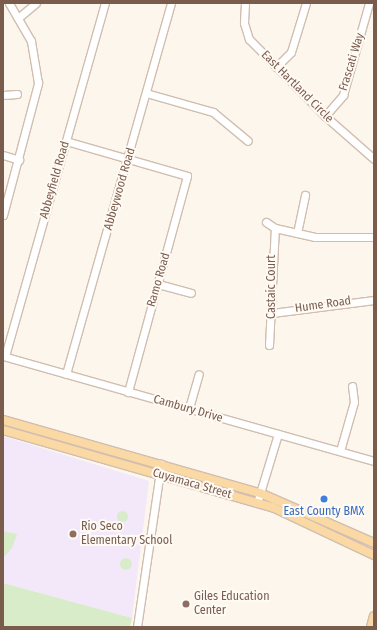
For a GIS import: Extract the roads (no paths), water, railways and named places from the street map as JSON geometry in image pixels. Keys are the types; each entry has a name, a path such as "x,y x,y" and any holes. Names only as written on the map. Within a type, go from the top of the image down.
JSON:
{"main road":[{"name":"Cuyamaca Street","path":"3,420 260,493 374,543"},
{"path":"12,433 15,423"},
{"name":"Cuyamaca Street","path":"3,430 258,502 374,555"},
{"path":"371,627 374,616"}],"street":[{"path":"3,215 36,99 39,75 31,41 9,3"},
{"path":"18,18 36,3"},
{"name":"Abbeyfield Road","path":"4,356 105,3"},
{"name":"Abbeywood Road","path":"66,374 129,158 171,3"},
{"name":"East Hartland Circle","path":"245,3 243,18 247,34 276,67 325,116 374,159"},
{"path":"276,67 291,52 306,3"},
{"name":"Frascati Way","path":"325,116 343,95 369,3"},
{"path":"146,93 213,112 248,141"},
{"path":"3,94 17,94"},
{"path":"66,141 129,158"},
{"path":"3,155 19,160"},
{"name":"Ramo Road","path":"128,392 188,181 187,176 180,173 129,158"},
{"path":"297,233 305,195"},
{"path":"266,222 274,228 331,239 374,237"},
{"name":"Castaic Court","path":"269,346 272,313 271,238 274,228"},
{"path":"158,284 191,293"},
{"name":"Hume Road","path":"272,313 374,300"},
{"name":"Cambury Drive","path":"4,356 374,461"},
{"path":"189,408 199,374"},
{"path":"340,451 354,402 352,386"},
{"path":"258,502 278,434"},
{"path":"137,627 158,474 161,464"}],"place":[{"name":"East County BMX","path":"324,499"},
{"name":"Rio Seco Elementary School","path":"73,534"},
{"name":"Giles Education Center","path":"186,604"}]}
